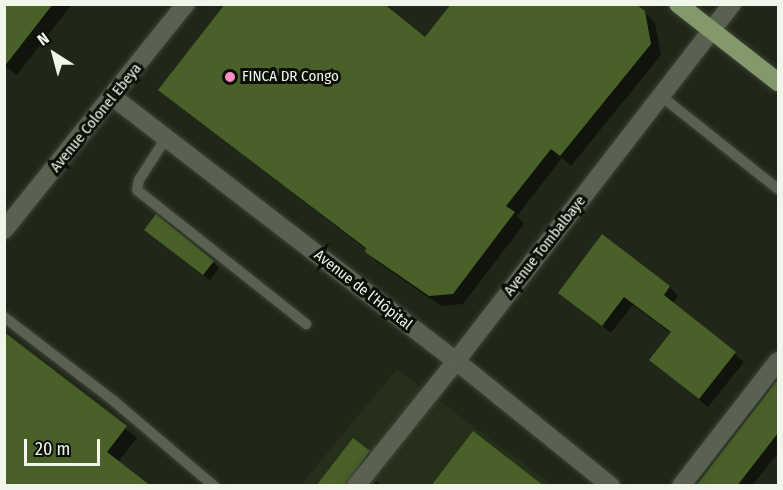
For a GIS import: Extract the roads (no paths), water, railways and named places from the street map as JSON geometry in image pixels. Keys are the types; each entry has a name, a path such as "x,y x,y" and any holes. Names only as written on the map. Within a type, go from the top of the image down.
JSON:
{"main road":[{"path":"678,4 778,82"}],"street":[{"name":"Avenue Colonel Ebeya","path":"4,230 186,4"},
{"name":"Avenue Tombalbaye","path":"356,486 456,361 732,4"},
{"name":"Avenue de l’Hôpital","path":"113,97 456,361 611,486"},
{"path":"681,486 778,361"}],"lane":[{"path":"661,96 778,189"},
{"path":"166,138 139,180 137,190 306,324"},
{"path":"4,317 115,402 214,486"}],"place":[{"name":"FINCA DR Congo","path":"230,77"}]}
